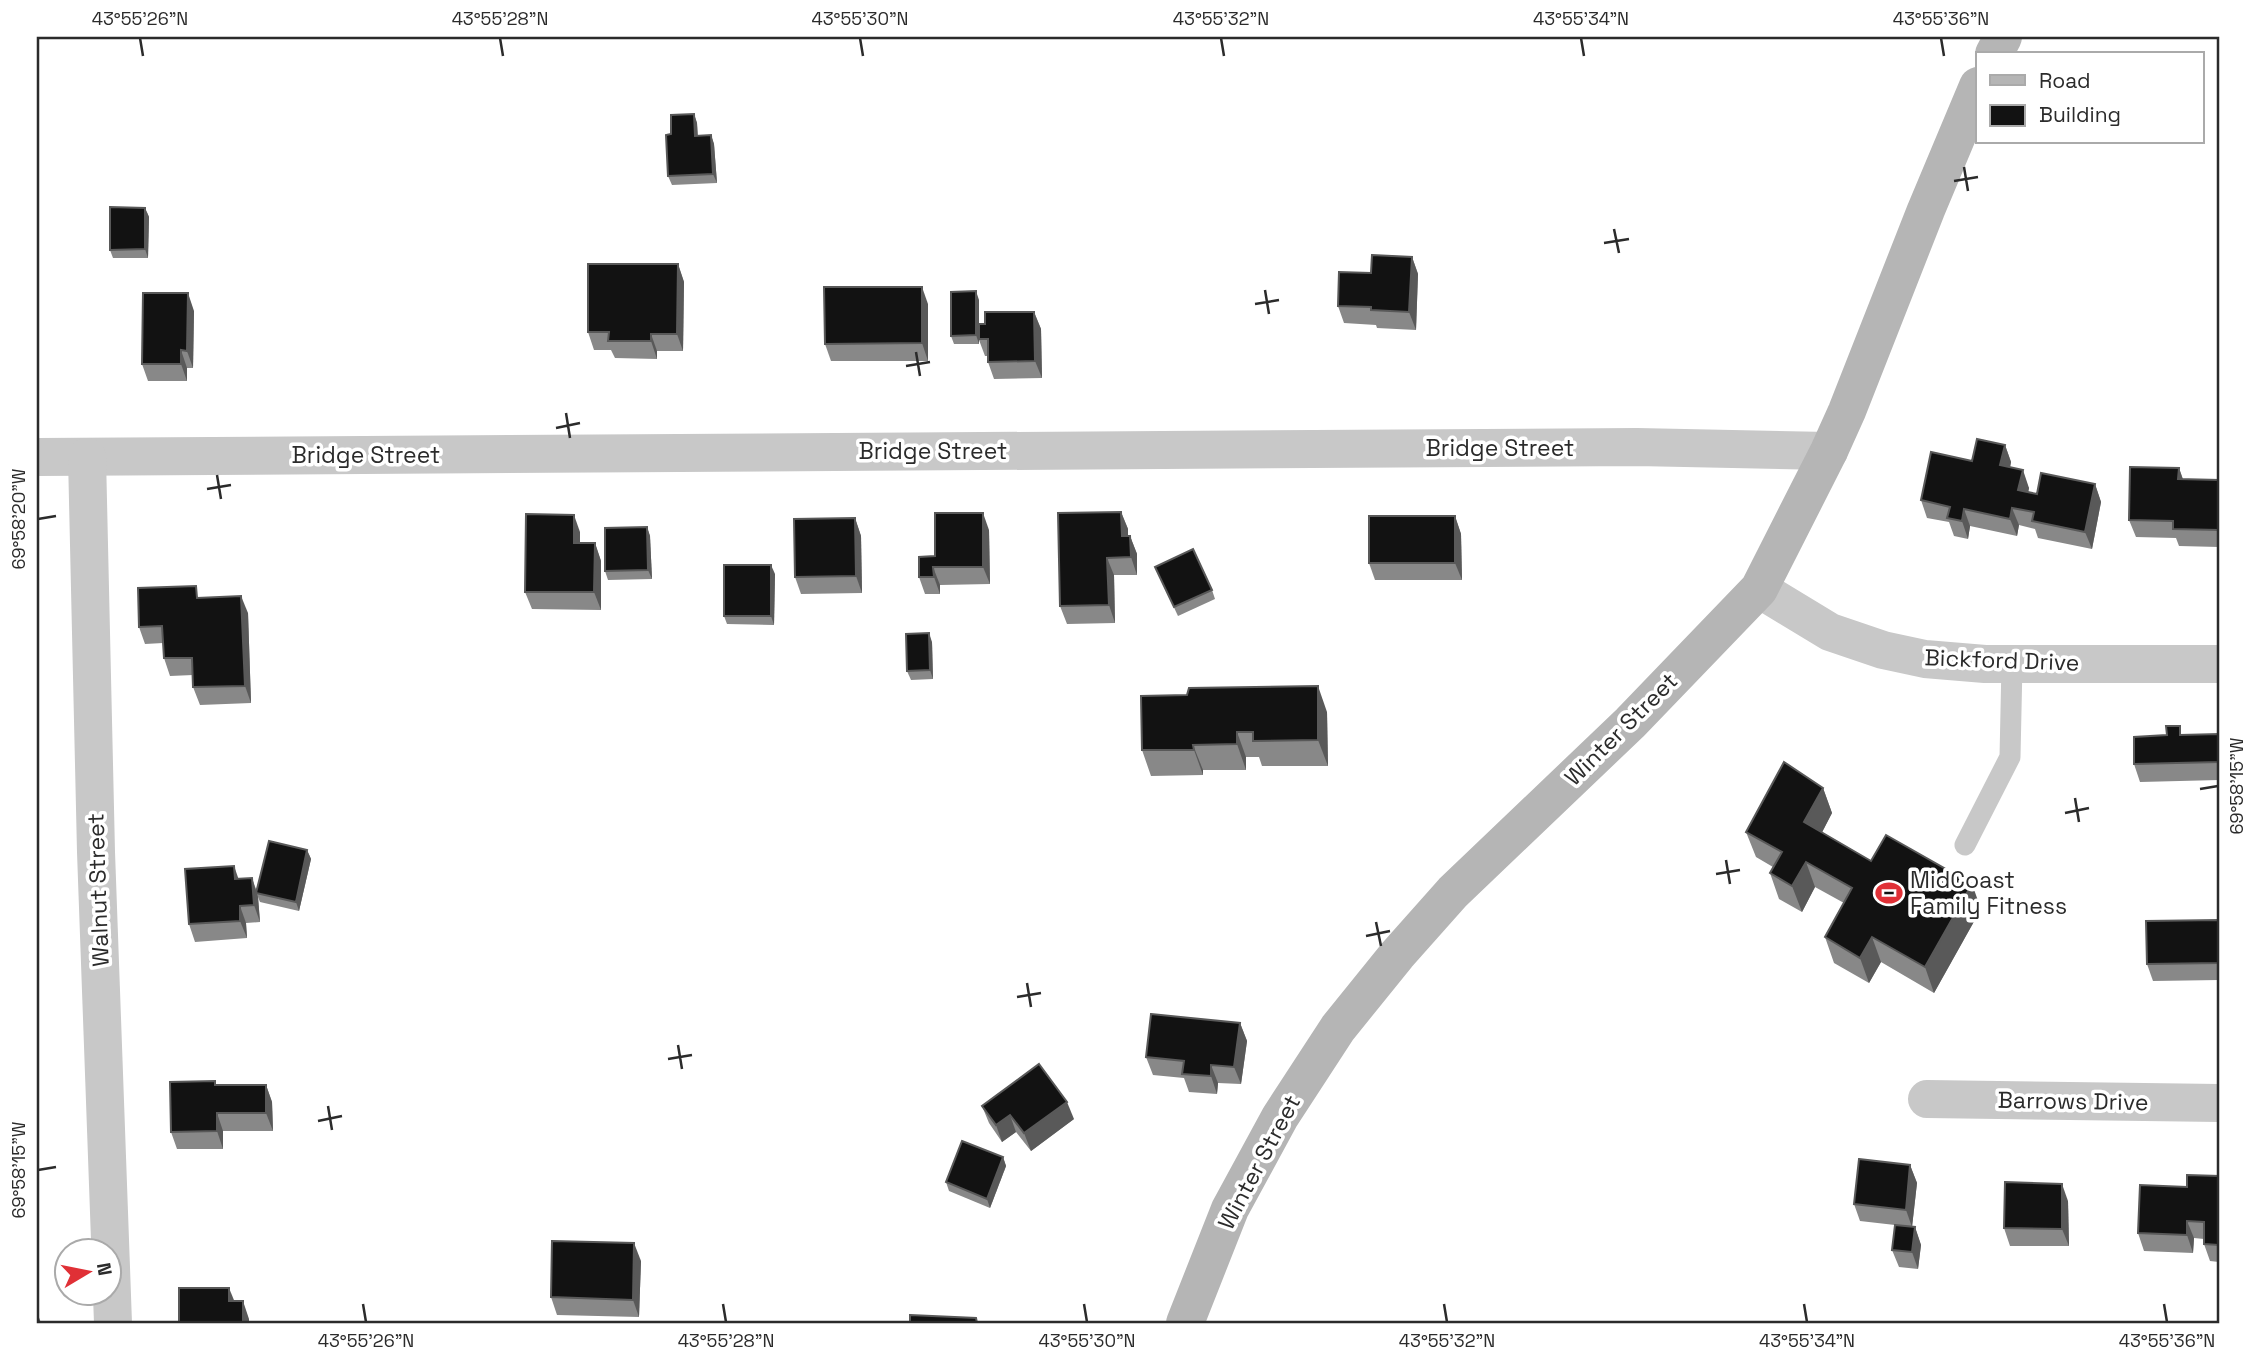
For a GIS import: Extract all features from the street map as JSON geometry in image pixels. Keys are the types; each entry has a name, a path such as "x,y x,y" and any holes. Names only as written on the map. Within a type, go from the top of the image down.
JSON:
{"street":[{"name":"Winter Street","path":"1185,1323 1230,1209 1280,1117 1338,1028 1453,892 1630,723 1759,589 1829,451 1976,91"},
{"name":"Bridge Street","path":"37,457 1623,447 1829,451"},
{"name":"Walnut Street","path":"87,457 96,852 113,1323"},
{"name":"Bickford Drive","path":"1759,589 1830,632 1882,650 1925,659 2012,664 2219,664"},
{"name":"Barrows Drive","path":"1927,1099 2219,1103"}],"lane":[{"path":"1965,845 2010,757 2012,664"}],"building":[{"path":"694,114 695,136 711,135 713,174 668,176 666,135 671,134 671,115"},
{"path":"110,207 145,208 145,249 110,250"},
{"path":"1372,255 1412,257 1409,312 1338,306 1339,272 1371,273"},
{"path":"588,264 678,264 677,334 651,334 651,341 608,341 609,332 588,332"},
{"path":"824,287 922,287 922,343 825,344"},
{"path":"976,291 976,335 951,336 951,292"},
{"path":"143,293 188,293 187,351 181,350 181,364 142,364"},
{"path":"985,312 1034,312 1035,361 988,362 988,339 979,339 979,324 985,324"},
{"path":"1977,439 2005,445 2000,465 2023,470 2018,490 2037,494 2041,473 2095,484 2085,532 2032,521 2034,512 2012,508 2010,519 1964,509 1962,521 1947,518 1950,507 1921,500 1931,452 1972,461"},
{"path":"2130,467 2179,468 2178,479 2219,480 2219,530 2173,529 2173,521 2129,520"},
{"path":"1121,512 1122,536 1130,536 1131,557 1107,558 1109,605 1060,606 1058,513"},
{"path":"935,513 983,513 983,567 933,567 934,577 919,577 919,557 935,556"},
{"path":"526,514 574,515 574,543 595,543 594,592 525,592"},
{"path":"1369,516 1455,516 1455,563 1369,563"},
{"path":"855,518 856,576 795,577 794,519"},
{"path":"647,527 648,570 605,571 605,528"},
{"path":"1193,549 1212,590 1174,607 1155,567"},
{"path":"724,565 771,565 771,616 724,616"},
{"path":"196,586 197,598 241,596 245,686 193,687 192,658 164,658 162,626 139,627 138,588"},
{"path":"929,633 930,670 907,671 906,634"},
{"path":"1318,686 1318,740 1253,741 1253,732 1237,732 1237,744 1193,745 1194,750 1142,750 1141,696 1187,695 1189,688"},
{"path":"2166,726 2180,726 2180,735 2219,734 2219,762 2134,764 2134,737 2167,735"},
{"name":"MidCoast Family Fitness","path":"1784,762 1823,788 1804,822 1871,861 1886,835 1972,884 1925,967 1872,937 1860,958 1825,937 1852,888 1806,862 1792,886 1770,873 1782,852 1746,832"},
{"path":"269,841 307,850 296,902 256,893"},
{"path":"234,866 235,879 252,878 254,905 240,906 240,921 189,924 185,869"},
{"path":"2219,920 2219,963 2147,964 2146,921"},
{"path":"1151,1014 1240,1023 1234,1067 1211,1065 1211,1076 1182,1074 1184,1061 1146,1057"},
{"path":"1039,1064 1067,1102 1024,1133 1010,1115 996,1125 982,1106"},
{"path":"215,1081 215,1085 266,1085 266,1113 217,1113 217,1131 171,1132 170,1082"},
{"path":"962,1141 1003,1157 987,1199 946,1182"},
{"path":"1859,1159 1910,1165 1906,1210 1854,1204"},
{"path":"2187,1175 2219,1176 2219,1245 2204,1244 2204,1222 2187,1221 2187,1235 2138,1233 2140,1185 2187,1187"},
{"path":"2005,1182 2062,1184 2062,1229 2004,1228"},
{"path":"1895,1225 1915,1227 1912,1252 1892,1250"},
{"path":"552,1241 634,1243 633,1300 551,1297"},
{"path":"179,1288 229,1288 229,1301 243,1301 243,1323 179,1323"},
{"path":"910,1315 976,1318 977,1323 910,1323"}],"place":[{"name":"MidCoast Family Fitness","path":"1889,893"}]}
